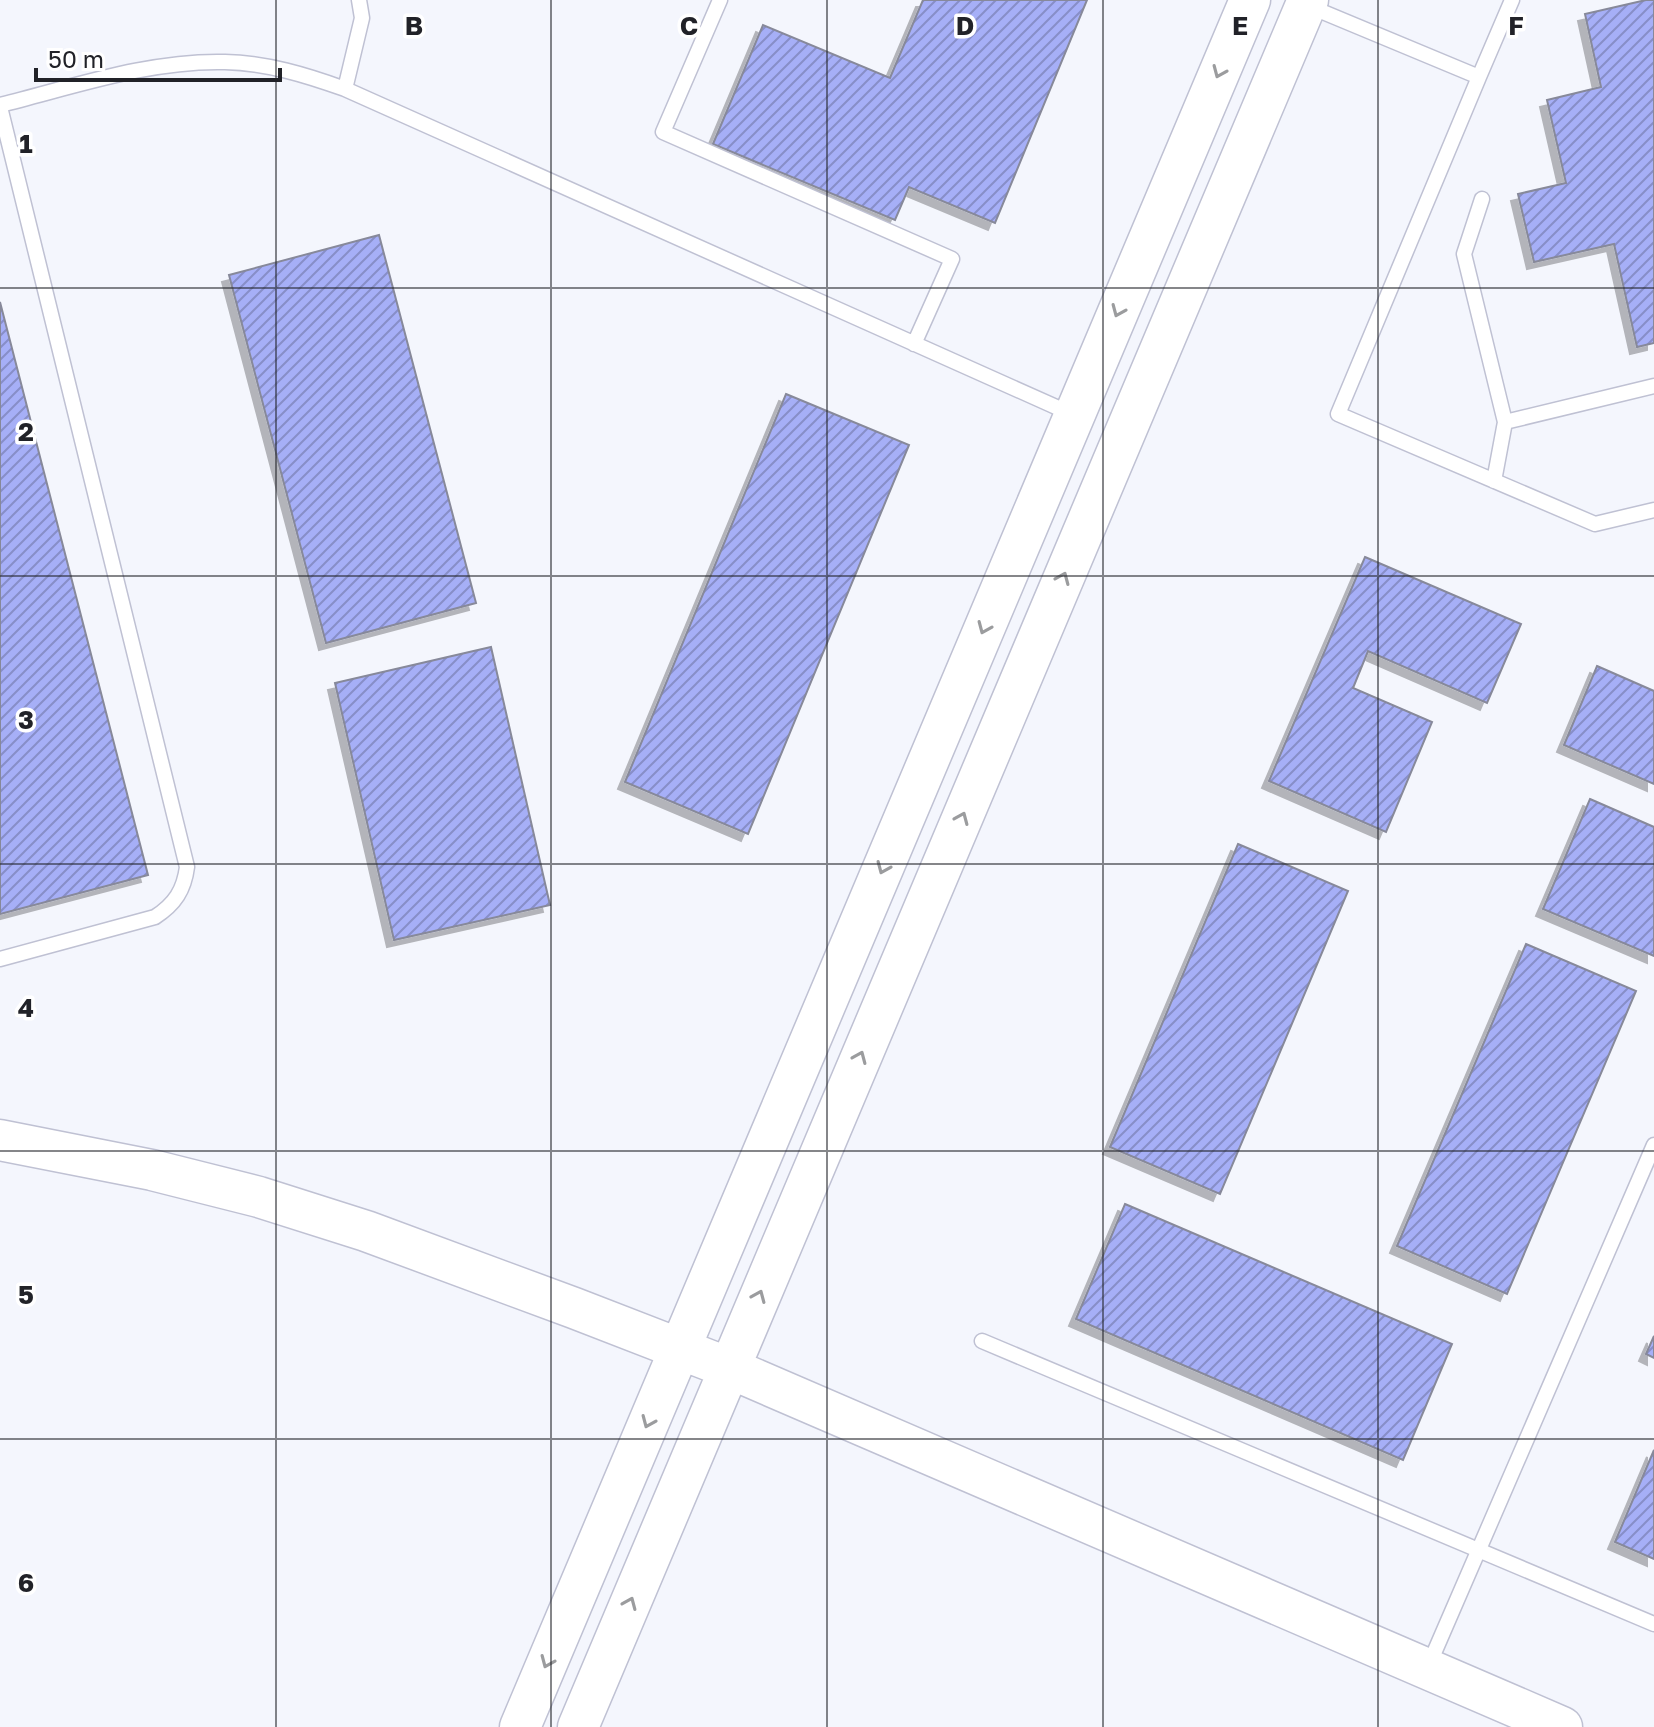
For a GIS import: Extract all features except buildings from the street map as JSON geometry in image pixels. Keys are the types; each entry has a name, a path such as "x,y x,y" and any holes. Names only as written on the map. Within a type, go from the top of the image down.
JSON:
{"street":[{"path":"520,1727 1250,0"},
{"path":"578,1727 1307,2"},
{"path":"0,1140 152,1170 290,1207 470,1269 729,1368 1562,1727"}],"lane":[{"path":"345,89 362,18 359,0"},
{"path":"720,0 663,132 952,259 914,344"},
{"path":"1512,0 1338,414 1595,524 1654,510"},
{"path":"1307,2 1479,77"},
{"path":"0,959 155,917 168,909 178,897 185,883 187,867 0,106 143,70 184,64 225,62 267,66 307,75 345,89 1074,415"},
{"path":"1482,199 1464,254 1505,422 1494,481"},
{"path":"1505,422 1654,386"},
{"path":"1426,1671 1654,1145"},
{"path":"982,1341 1654,1624"}]}
